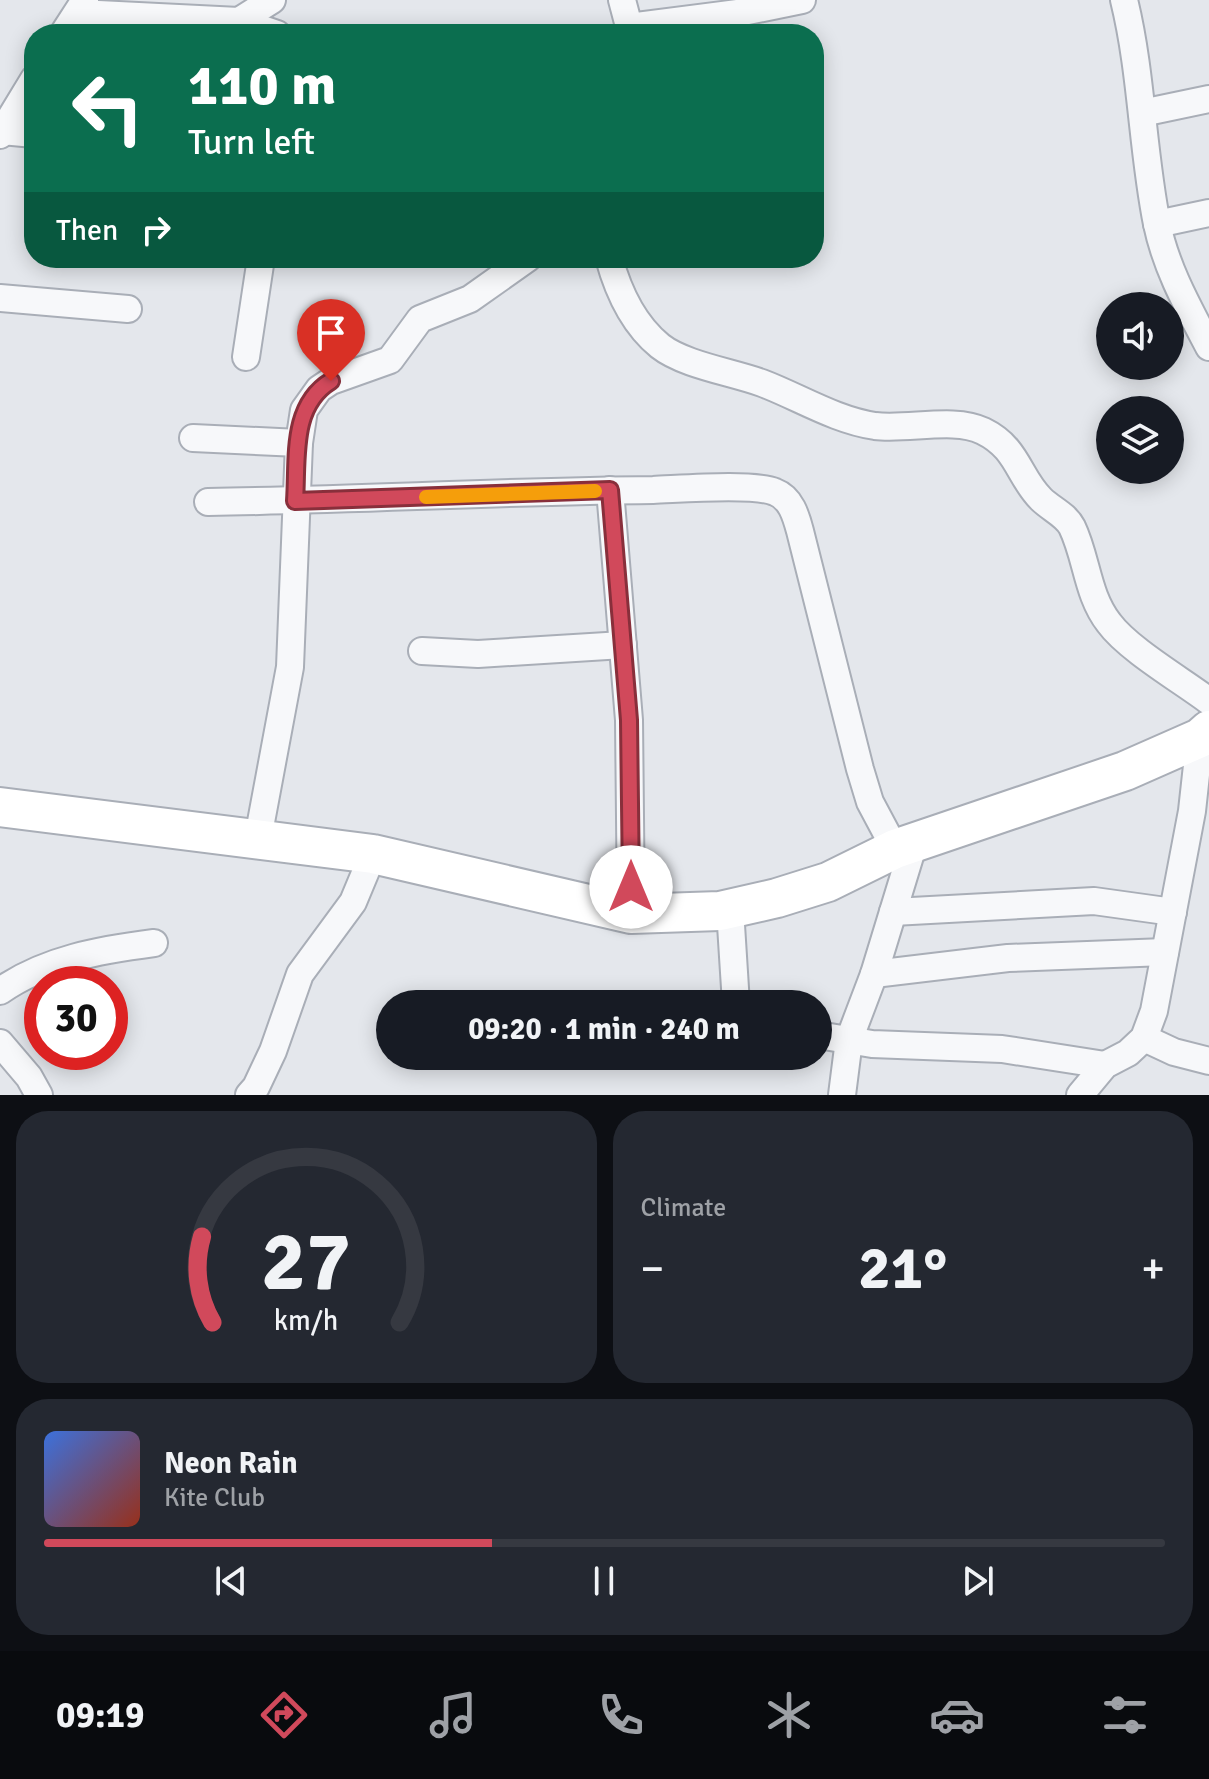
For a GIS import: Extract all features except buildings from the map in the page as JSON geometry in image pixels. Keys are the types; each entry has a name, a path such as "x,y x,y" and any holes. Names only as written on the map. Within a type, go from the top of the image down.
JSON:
{"street":[{"path":"239,21 272,0"},
{"path":"622,0 628,24"},
{"path":"668,24 802,0"},
{"path":"1124,0 1157,224 1179,290 1209,347"},
{"path":"75,16 239,21 248,24"},
{"path":"24,95 1,133 24,134"},
{"path":"1142,113 1209,99"},
{"path":"1157,224 1209,213"},
{"path":"246,357 259,268"},
{"path":"258,838 290,667 295,501 304,410 319,389 331,381 390,360 420,319 470,299 514,268"},
{"path":"612,268 635,319 662,348 861,422 894,428 968,426 999,440 1011,452 1038,496 1069,522 1092,592 1106,620 1120,637 1209,701"},
{"path":"0,298 128,309"},
{"path":"193,438 299,443"},
{"path":"208,502 610,490 763,489 787,499 800,531 870,802 904,846 893,912 849,1040 842,1095"},
{"path":"610,490 629,720 631,914"},
{"path":"422,651 493,654 623,645"},
{"path":"0,807 373,854 631,914 730,909 828,882 904,846 1125,771 1204,734"},
{"path":"1080,1095 1105,1065 1128,1053 1144,1038 1154,1011 1204,734"},
{"path":"249,1095 273,1051 300,974 353,902 373,854"},
{"path":"893,912 1094,901 1173,912"},
{"path":"730,909 735,990"},
{"path":"0,991 66,959 100,949 154,943"},
{"path":"874,974 1008,958 1165,952"},
{"path":"832,1037 933,1048 1002,1049 1105,1065"},
{"path":"1144,1038 1174,1052 1209,1061"},
{"path":"0,1043 29,1077 39,1095"}],"slow traffic":[{"path":"426,497 595,491"}],"route":[{"path":"331,381 310,398 304,410 300,425 295,501 610,490 629,720 631,887"}]}
